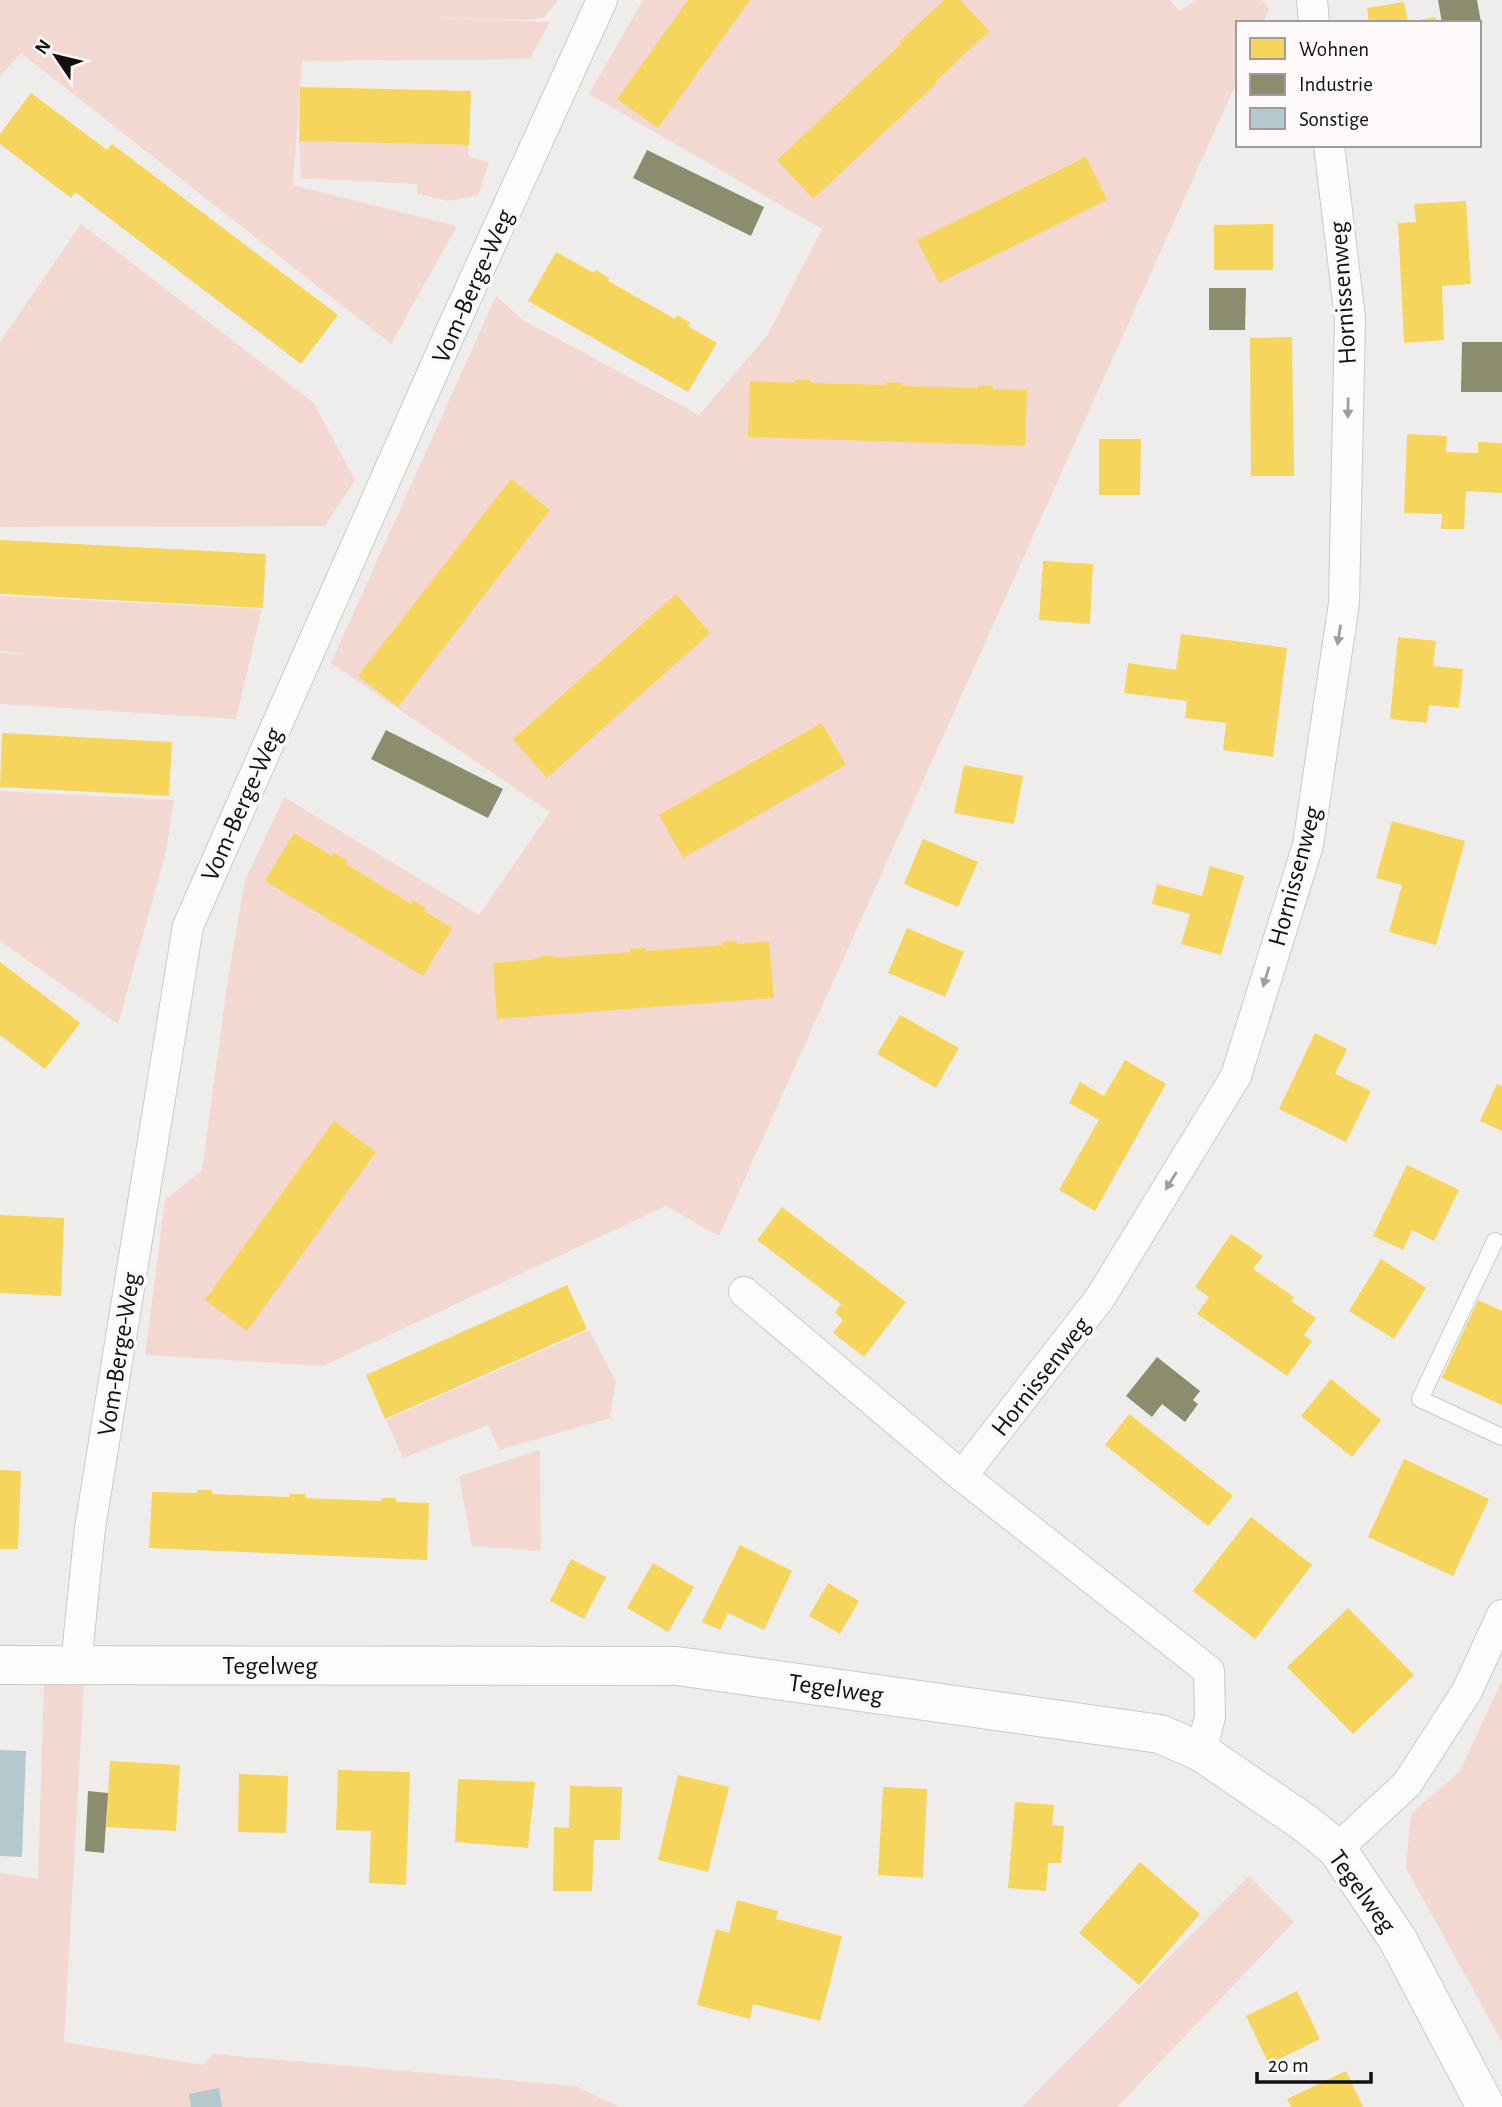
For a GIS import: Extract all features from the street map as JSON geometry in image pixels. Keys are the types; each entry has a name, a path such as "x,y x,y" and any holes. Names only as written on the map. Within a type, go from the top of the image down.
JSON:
{"street":[{"name":"Vom-Berge-Weg","path":"76,1665 90,1528 188,926 451,331 602,0"},
{"path":"1312,0 1314,21"},
{"name":"Hornissenweg","path":"962,1476 1100,1298 1236,1076 1308,845 1344,603 1350,318 1329,147"},
{"path":"744,1292 962,1476 1209,1671 1210,1717 1200,1752"},
{"path":"1337,1849 1407,1784 1467,1691 1502,1615"},
{"name":"Tegelweg","path":"0,1665 677,1666 1160,1734 1200,1752 1337,1849 1398,1940 1486,2107"}],"lane":[{"path":"1500,1237 1420,1399 1502,1437"}],"shaded area":[{"path":"0,0 558,0 545,17 531,20 414,17 550,22 530,59 302,61 293,185 457,226 391,344 21,53 0,76"},
{"path":"643,0 1170,0 1179,11 1196,0 1262,0 1269,9 1264,21 1236,21 1236,83 719,1236 666,1206 323,1366 145,1355 165,1200 202,1170 229,972 245,881 284,797 479,915 550,812 331,663 496,296 523,320 699,415 767,336 822,229 589,94"},
{"path":"299,141 468,145 469,157 489,162 478,195 449,201 417,194 417,184 301,178"},
{"path":"81,224 314,403 355,480 325,526 0,527 0,342"},
{"path":"0,596 262,609 236,719 0,704 0,653 33,654 0,651"},
{"path":"0,791 174,800 166,852 118,1024 0,941"},
{"path":"589,1330 616,1381 610,1418 499,1450 488,1425 403,1458 386,1420"},
{"path":"540,1450 541,1551 472,1546 459,1476"},
{"path":"1502,1680 1502,2042 1406,1868 1411,1814 1460,1771"},
{"path":"44,1682 84,1684 64,2042 203,2065 213,2054 575,2086 620,2107 0,2107 0,1873 38,1879"},
{"path":"1249,1876 1294,1922 1117,2107 1022,2107"}],"building: Wohnen":[{"path":"688,0 750,0 658,128 617,99"},
{"path":"944,0 960,0 989,31 813,199 777,160"},
{"path":"1404,2 1408,21 1369,21 1367,8"},
{"path":"1436,17 1437,21 1413,21"},
{"path":"300,87 471,91 469,145 299,141"},
{"path":"31,93 107,150 112,144 338,315 301,364 75,192 71,198 0,144 0,134"},
{"path":"1086,157 1107,200 939,283 917,240"},
{"path":"1466,201 1471,284 1442,286 1444,340 1404,343 1398,223 1416,222 1414,204"},
{"path":"1273,224 1273,270 1214,270 1214,225"},
{"path":"556,252 594,273 596,270 609,278 608,281 675,319 677,315 690,323 688,326 717,343 688,392 528,301"},
{"path":"1292,337 1294,476 1251,476 1250,338"},
{"path":"795,380 810,380 811,383 886,385 886,382 903,383 903,386 978,388 978,385 993,386 993,389 1027,390 1025,446 748,437 750,381 795,383"},
{"path":"1407,434 1447,436 1446,452 1478,453 1478,442 1502,443 1502,493 1466,491 1464,529 1441,529 1442,514 1404,513"},
{"path":"1099,439 1141,439 1140,495 1099,495"},
{"path":"511,479 550,510 398,707 358,676"},
{"path":"0,540 266,554 263,608 0,594"},
{"path":"1043,561 1093,564 1090,624 1039,620"},
{"path":"676,594 710,633 547,778 513,739"},
{"path":"1181,634 1287,648 1273,757 1223,750 1226,723 1185,718 1187,701 1124,693 1128,663 1176,670"},
{"path":"1398,637 1436,641 1433,666 1463,669 1459,708 1429,705 1427,723 1390,719"},
{"path":"822,723 846,765 683,858 659,815"},
{"path":"2,733 172,742 169,796 0,787"},
{"path":"964,765 1023,776 1014,824 954,813"},
{"path":"1392,821 1465,841 1436,945 1389,932 1402,885 1376,878"},
{"path":"294,833 332,856 334,853 348,861 346,864 411,904 412,900 426,908 424,911 452,928 423,976 265,881"},
{"path":"923,839 978,862 958,907 904,884"},
{"path":"1210,866 1244,876 1221,955 1181,944 1190,914 1152,904 1157,884 1202,896"},
{"path":"907,928 964,952 945,997 888,973"},
{"path":"737,941 737,944 769,941 774,998 497,1019 493,963 553,955 553,958 630,952 630,949 645,948 646,951 722,945 722,942"},
{"path":"0,962 80,1023 45,1069 0,1035"},
{"path":"900,1015 959,1048 936,1088 877,1054"},
{"path":"1315,1033 1347,1049 1335,1074 1371,1091 1346,1142 1279,1109"},
{"path":"1125,1060 1166,1084 1095,1211 1059,1190 1099,1120 1069,1103 1080,1082 1104,1096"},
{"path":"1497,1084 1502,1086 1502,1131 1480,1121"},
{"path":"334,1121 376,1152 247,1331 205,1300"},
{"path":"1407,1165 1459,1190 1434,1241 1412,1230 1403,1250 1373,1236"},
{"path":"782,1207 906,1302 864,1357 833,1333 843,1320 835,1313 841,1304 757,1240"},
{"path":"0,1215 64,1218 61,1296 0,1293"},
{"path":"1231,1234 1263,1256 1253,1269 1294,1297 1291,1301 1316,1318 1304,1335 1312,1341 1287,1376 1197,1314 1209,1297 1195,1287"},
{"path":"1381,1259 1426,1288 1394,1339 1349,1311"},
{"path":"567,1285 587,1329 385,1419 366,1375"},
{"path":"1478,1300 1502,1311 1502,1405 1442,1378"},
{"path":"1331,1379 1381,1420 1352,1457 1301,1416"},
{"path":"1129,1414 1233,1496 1208,1526 1105,1445"},
{"path":"1404,1459 1489,1499 1453,1576 1368,1537"},
{"path":"0,1470 21,1471 18,1549 0,1549"},
{"path":"197,1490 212,1490 212,1494 289,1497 290,1494 305,1494 305,1498 381,1501 382,1498 396,1498 396,1502 429,1503 427,1560 149,1548 152,1492 197,1493"},
{"path":"1251,1517 1312,1565 1255,1639 1193,1591"},
{"path":"740,1545 792,1571 764,1630 728,1613 720,1630 702,1622"},
{"path":"571,1559 606,1577 584,1619 550,1601"},
{"path":"653,1563 694,1587 668,1632 627,1608"},
{"path":"828,1583 859,1601 840,1634 809,1616"},
{"path":"1348,1608 1414,1675 1353,1734 1287,1667"},
{"path":"110,1761 180,1765 176,1831 106,1827"},
{"path":"338,1770 410,1772 406,1885 369,1883 371,1831 336,1830"},
{"path":"239,1774 288,1776 286,1833 238,1832"},
{"path":"678,1775 729,1787 708,1872 658,1860"},
{"path":"458,1779 535,1782 528,1848 455,1842"},
{"path":"570,1786 622,1787 620,1840 594,1840 592,1891 553,1891 554,1827 569,1828"},
{"path":"883,1787 927,1789 923,1878 878,1875"},
{"path":"1015,1802 1054,1805 1052,1825 1064,1826 1061,1863 1048,1863 1046,1891 1008,1888"},
{"path":"1140,1862 1200,1914 1139,1985 1079,1933"},
{"path":"737,1900 778,1911 776,1919 842,1936 820,2021 753,2004 750,2019 697,2005 716,1929 729,1933"},
{"path":"1297,1991 1320,2039 1269,2064 1246,2016"},
{"path":"1346,2071 1363,2107 1291,2107 1287,2099"}],"building: Industrie":[{"path":"1438,0 1477,0 1481,21 1442,21"},
{"path":"647,150 764,207 751,236 633,178"},
{"path":"1209,288 1246,288 1245,330 1209,330"},
{"path":"1462,342 1502,342 1502,392 1461,392"},
{"path":"386,730 503,789 488,818 371,759"},
{"path":"1157,1357 1200,1391 1193,1400 1198,1404 1185,1422 1162,1404 1152,1417 1126,1396"},
{"path":"88,1791 108,1793 104,1853 85,1851"}],"building: Sonstige":[{"path":"0,1750 26,1751 22,1857 0,1856"},
{"path":"219,2088 222,2107 191,2107 189,2094"}]}
